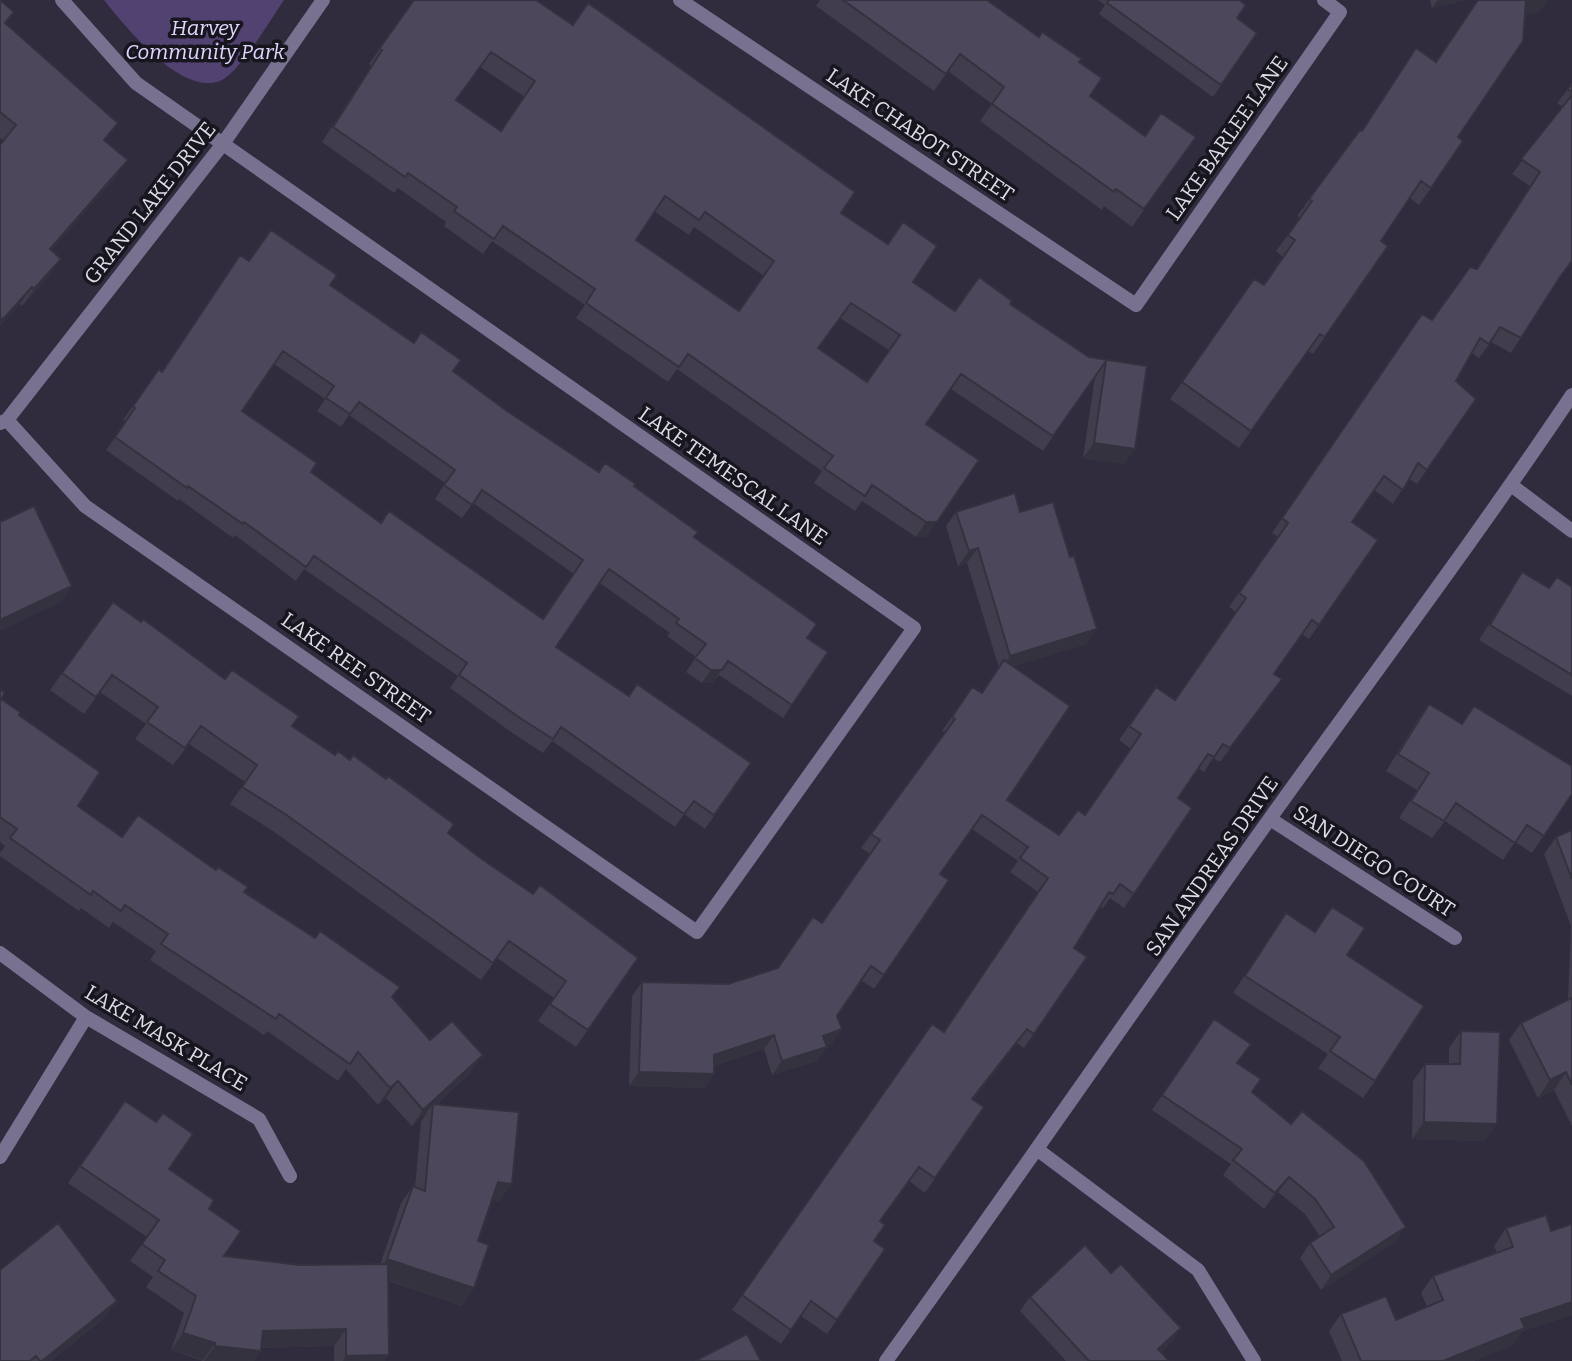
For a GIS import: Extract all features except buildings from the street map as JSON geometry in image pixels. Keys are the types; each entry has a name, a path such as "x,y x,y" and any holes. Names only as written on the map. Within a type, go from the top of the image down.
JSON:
{"street":[{"path":"62,0 136,83 222,145"},
{"name":"GRAND LAKE DRIVE","path":"3,421 222,145 323,0"},
{"name":"LAKE CHABOT STREET","path":"680,0 1136,305"},
{"name":"LAKE BARLEE LANE","path":"1136,305 1340,12 1324,0"},
{"name":"LAKE TEMESCAL LANE","path":"222,145 914,628 697,932"},
{"name":"SAN ANDREAS DRIVE","path":"886,1361 1038,1150 1270,818 1511,485 1572,395"},
{"name":"LAKE REE STREET","path":"3,421 85,506 697,932"},
{"path":"1511,485 1572,531"},
{"name":"SAN DIEGO COURT","path":"1270,818 1455,938"},
{"name":"LAKE MASK PLACE","path":"0,953 86,1017 259,1119 290,1176"},
{"path":"0,1157 86,1017"},
{"path":"1038,1150 1198,1270 1254,1361"}],"green space":[{"name":"Harvey Community Park","path":"104,0 284,0 238,66 222,80 207,83 190,79 156,57"}]}
